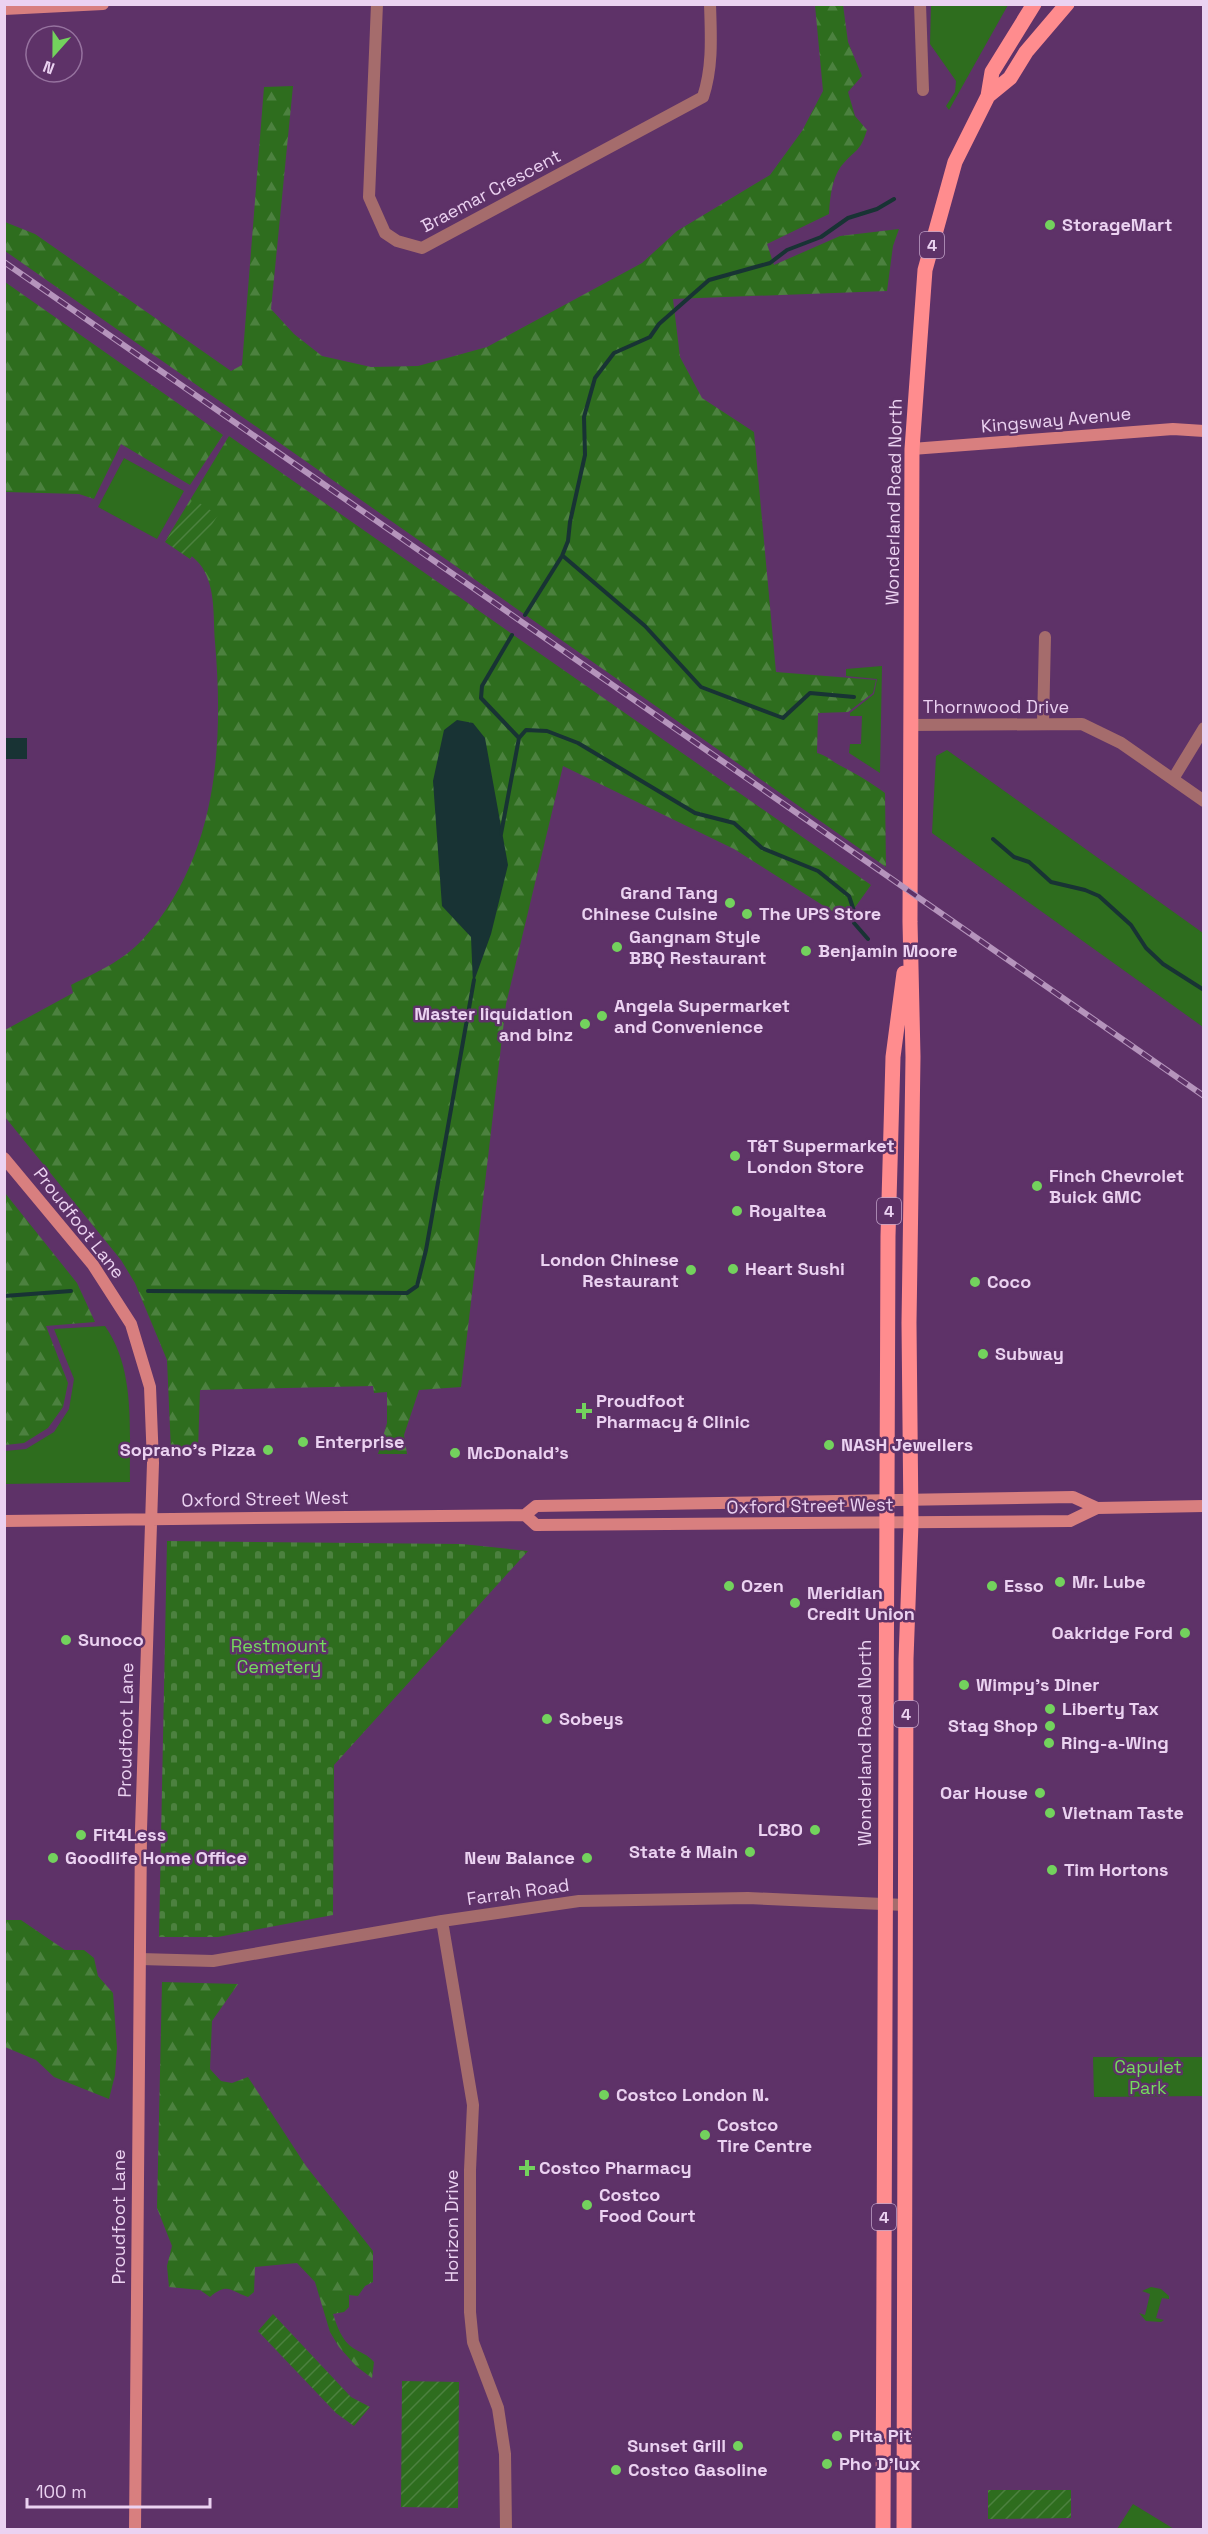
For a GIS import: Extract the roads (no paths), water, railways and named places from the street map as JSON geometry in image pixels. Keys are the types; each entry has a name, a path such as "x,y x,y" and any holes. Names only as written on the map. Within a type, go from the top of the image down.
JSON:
{"main road":[{"path":"4,9 103,4"},
{"name":"Wonderland Road North","path":"904,2529 906,1659 911,1523 909,1237 913,1057 910,922 912,449 925,270 955,162 988,96 993,72 1034,4"},
{"name":"Wonderland Road North","path":"988,96 1010,78 1026,52 1067,4"},
{"name":"Kingsway Avenue","path":"912,449 1173,429 1203,431"},
{"name":"Wonderland Road North","path":"883,2529 888,1236 893,1057 910,922"},
{"name":"Proudfoot Lane","path":"4,1158 93,1265 131,1324 150,1387 153,1463 140,1959 135,2529"},
{"name":"Oxford Street West","path":"4,1521 525,1515 536,1506 1073,1497 1097,1508"},
{"name":"Oxford Street West","path":"525,1515 537,1526 1070,1521 1097,1508 1203,1506"}],"street":[{"name":"Braemar Crescent","path":"377,4 369,197 385,233 397,241 422,248 703,97 708,81 711,56 710,4"},
{"path":"920,4 923,90"},
{"path":"1043,724 1045,637"},
{"name":"Thornwood Drive","path":"910,725 1082,724 1121,742 1203,801"},
{"path":"1173,780 1203,728"},
{"name":"Farrah Road","path":"140,1959 213,1961 442,1921 579,1901 747,1898 905,1905"},
{"name":"Horizon Drive","path":"442,1921 474,2105 470,2170 472,2332 500,2420 505,2454 506,2529"}],"waterway":[{"path":"525,615 562,556 568,541 585,455 584,417 595,378 614,353 650,337 659,324 709,280 770,263 787,250 821,237 848,218 877,209 894,199"},
{"path":"563,556 645,626 701,687 783,718 810,693 854,697"},
{"path":"512,635 482,686 481,698 519,738"},
{"path":"501,834 519,738 526,730 547,731 578,743 695,813 734,823 762,848 818,871 849,896 854,911 854,923 868,939"},
{"path":"993,839 1014,857 1029,862 1051,882 1085,890 1099,896 1131,925 1146,948 1163,964 1204,990"},
{"path":"148,1291 407,1293 417,1286 426,1250 474,980"},
{"path":"4,1296 71,1291"}],"railway":[{"path":"4,262 1204,1096"}],"place":[{"name":"StorageMart","path":"1050,225"},
{"name":"Grand Tang Chinese Cuisine","path":"730,903"},
{"name":"The UPS Store","path":"747,914"},
{"name":"Gangnam Style BBQ Restaurant","path":"617,947"},
{"name":"Benjamin Moore","path":"806,951"},
{"name":"Angela Supermarket and Convenience","path":"602,1016"},
{"name":"Master liquidation and binz","path":"585,1024"},
{"name":"T&T Supermarket London Store","path":"735,1156"},
{"name":"Finch Chevrolet Buick GMC","path":"1037,1186"},
{"name":"Royaltea","path":"737,1211"},
{"name":"Heart Sushi","path":"733,1269"},
{"name":"London Chinese Restaurant","path":"691,1270"},
{"name":"Coco","path":"975,1282"},
{"name":"Subway","path":"983,1354"},
{"name":"Proudfoot Pharmacy & Clinic","path":"584,1411"},
{"name":"Enterprise","path":"303,1442"},
{"name":"NASH Jewellers","path":"829,1445"},
{"name":"Soprano's Pizza","path":"268,1450"},
{"name":"McDonald's","path":"455,1453"},
{"name":"Mr. Lube","path":"1060,1582"},
{"name":"Ozen","path":"729,1586"},
{"name":"Esso","path":"992,1586"},
{"name":"Meridian Credit Union","path":"795,1603"},
{"name":"Oakridge Ford","path":"1185,1633"},
{"name":"Sunoco","path":"66,1640"},
{"name":"Wimpy's Diner","path":"964,1685"},
{"name":"Liberty Tax","path":"1050,1709"},
{"name":"Sobeys","path":"547,1719"},
{"name":"Stag Shop","path":"1050,1726"},
{"name":"Ring-a-Wing","path":"1049,1743"},
{"name":"Oar House","path":"1040,1793"},
{"name":"Vietnam Taste","path":"1050,1813"},
{"name":"LCBO","path":"815,1830"},
{"name":"Fit4Less","path":"81,1835"},
{"name":"State & Main","path":"750,1852"},
{"name":"Goodlife Home Office","path":"53,1858"},
{"name":"New Balance","path":"587,1858"},
{"name":"Tim Hortons","path":"1052,1870"},
{"name":"Costco London N.","path":"604,2095"},
{"name":"Costco Tire Centre","path":"705,2135"},
{"name":"Costco Pharmacy","path":"527,2168"},
{"name":"Costco Food Court","path":"587,2205"},
{"name":"Pita Pit","path":"837,2436"},
{"name":"Sunset Grill","path":"738,2446"},
{"name":"Pho D'lux","path":"827,2464"},
{"name":"Costco Gasoline","path":"616,2470"}],"park label":[{"name":"Restmount Cemetery","path":"279,1656"},
{"name":"Capulet Park","path":"1148,2077"}]}
